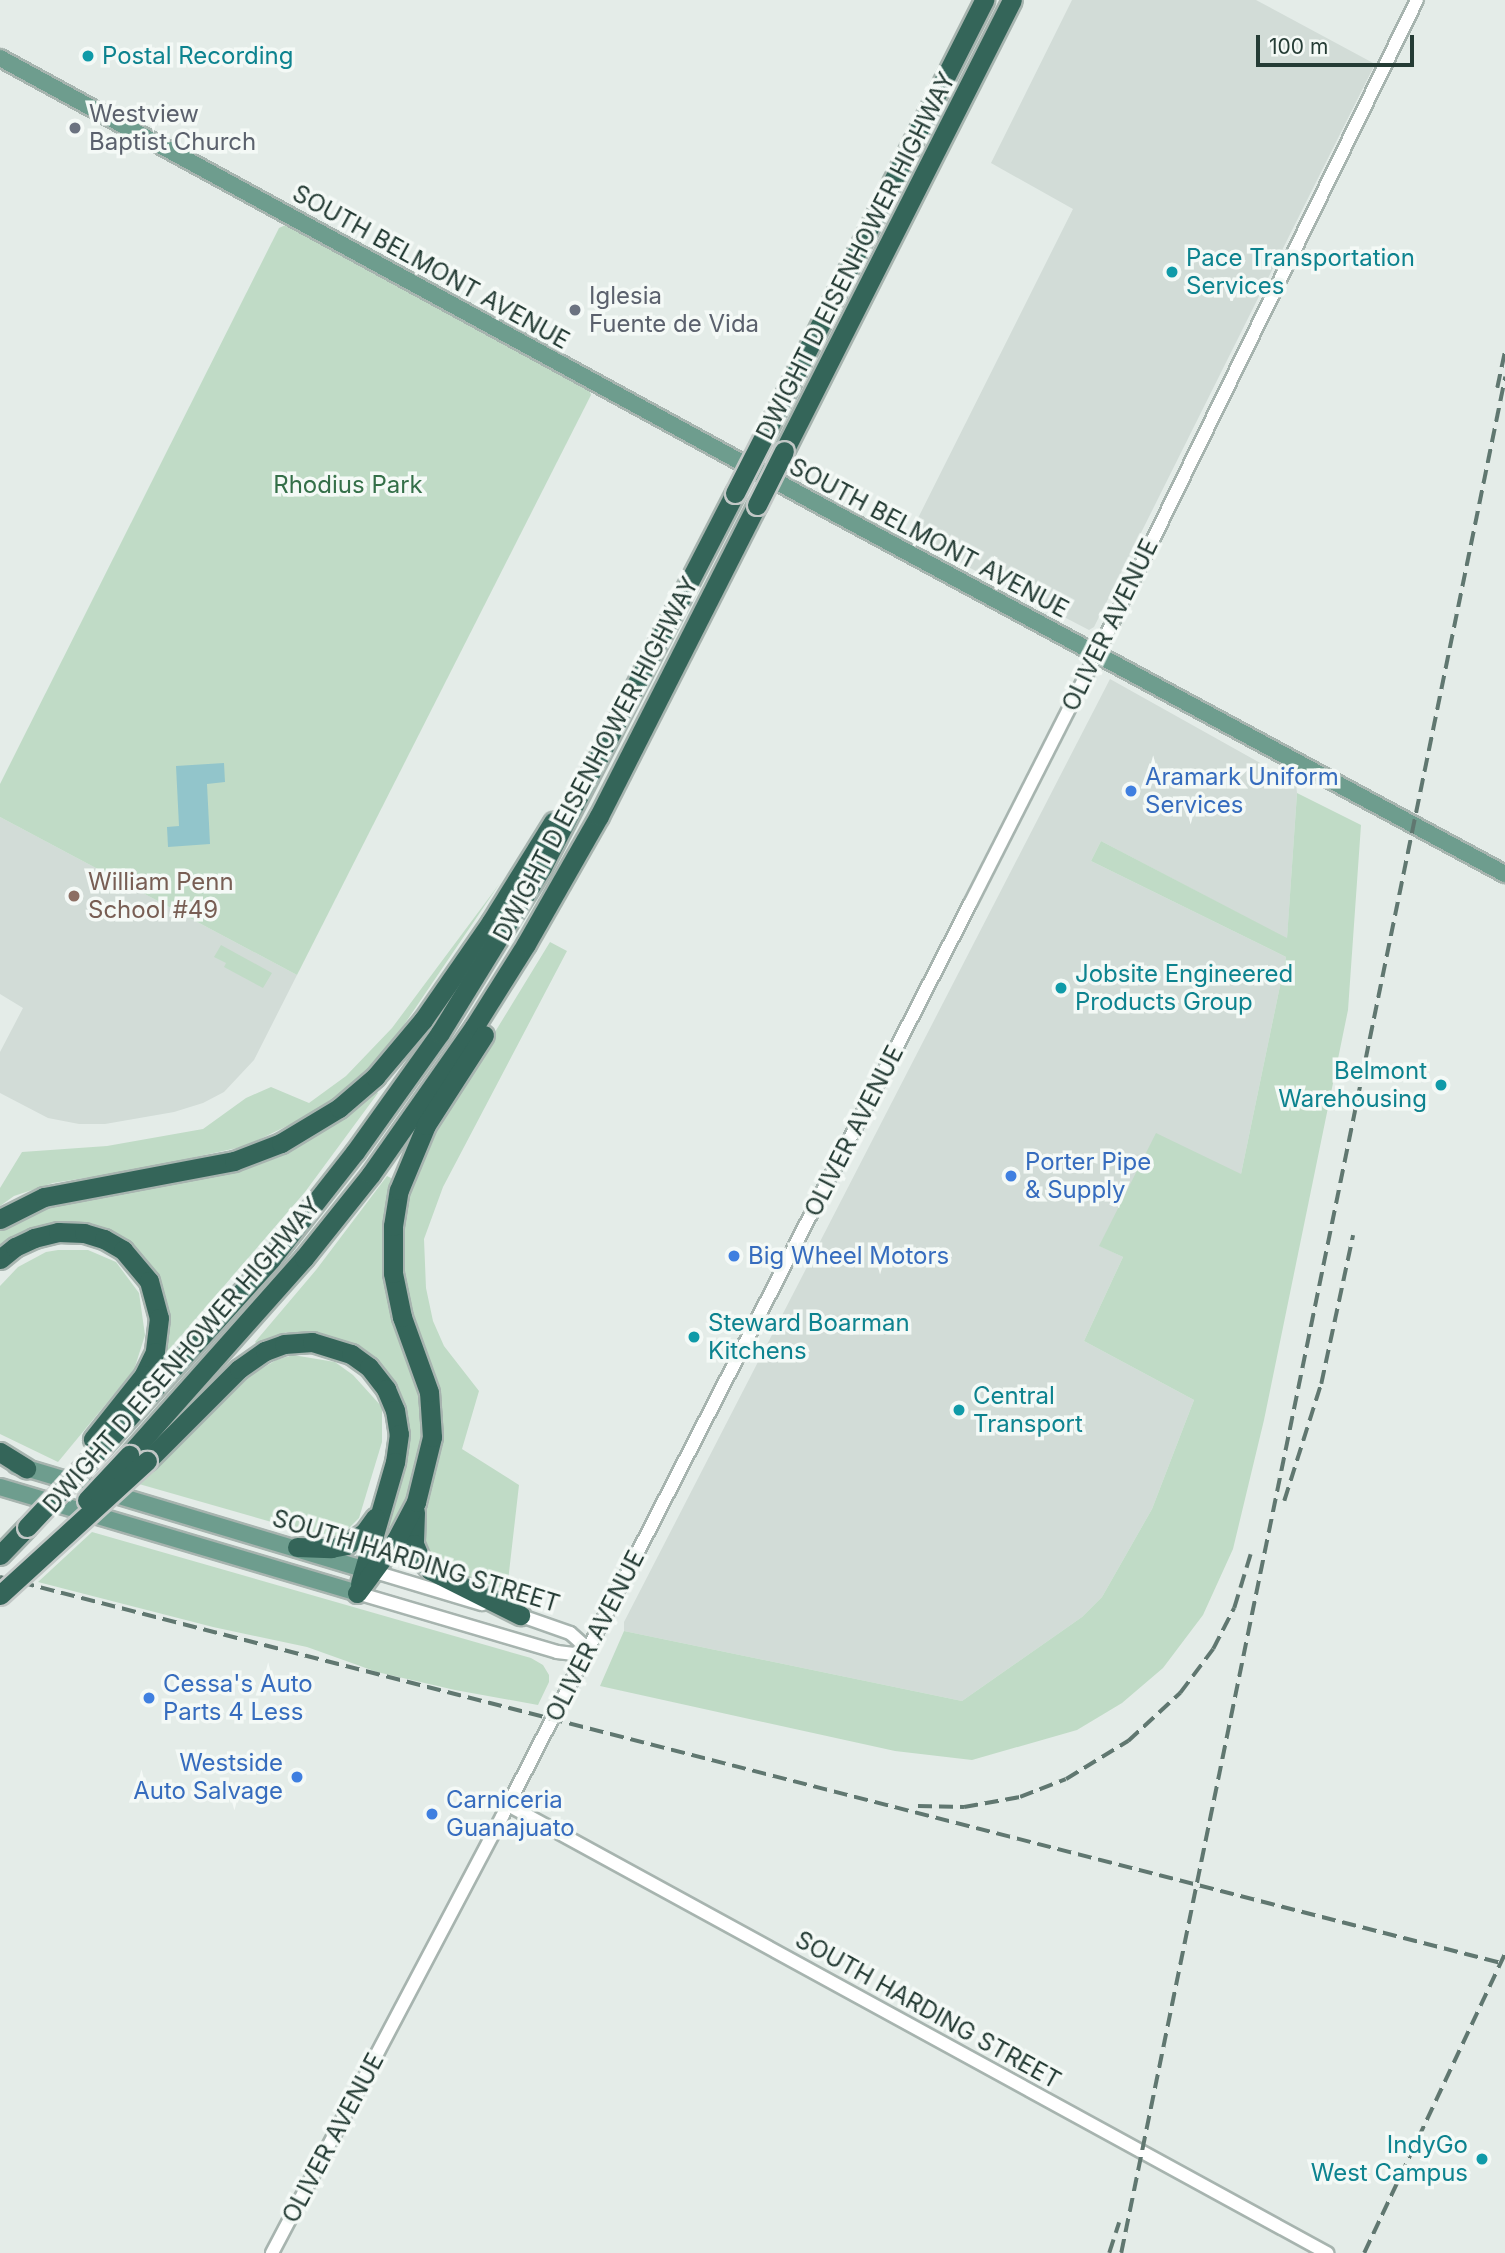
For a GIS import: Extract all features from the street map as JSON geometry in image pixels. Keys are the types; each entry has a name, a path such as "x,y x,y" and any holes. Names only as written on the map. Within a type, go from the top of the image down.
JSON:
{"highway":[{"name":"DWIGHT D EISENHOWER HIGHWAY","path":"0,1555 96,1445 271,1259 355,1152 466,993 542,867 736,493 984,0"},
{"name":"DWIGHT D EISENHOWER HIGHWAY","path":"0,1594 138,1458 371,1174 474,1027 566,875 634,750 1012,0"},
{"path":"0,1219 20,1206 44,1197 204,1168 262,1151 315,1124 359,1091 405,1043 491,922 663,634"},
{"path":"358,1593 369,1571 402,1532 416,1502 430,1449 431,1408 427,1385 399,1307 393,1273 393,1226 398,1190 418,1140 518,976 566,875"},
{"path":"0,1259 15,1247 34,1238 58,1232 84,1233 104,1239 123,1250 149,1281 159,1318 155,1352 141,1380 96,1445"},
{"path":"138,1458 256,1356 284,1344 322,1343 336,1346 363,1362 381,1381 393,1403 399,1441 380,1508 369,1571"},
{"path":"0,1452 26,1468"},
{"path":"416,1502 414,1544 424,1564 437,1575 520,1615"},
{"path":"297,1547 331,1548 351,1543 368,1530 380,1508"}],"main road":[{"name":"SOUTH BELMONT AVENUE","path":"0,58 1505,874"},
{"name":"SOUTH HARDING STREET","path":"0,1461 297,1547 369,1571"},
{"name":"SOUTH HARDING STREET","path":"0,1487 358,1593"}],"street":[{"name":"OLIVER AVENUE","path":"272,2253 508,1805 1097,654 1417,0"},
{"name":"SOUTH HARDING STREET","path":"358,1593 557,1652 574,1654 588,1649 570,1633 520,1615 369,1571"},
{"name":"SOUTH HARDING STREET","path":"508,1805 1327,2253"}],"shaded area":[{"path":"1072,0 1256,0 1375,64 1094,627 1089,630 909,536 1073,209 991,163"},
{"path":"1110,679 1296,783 1297,793 1287,939 1101,841 1091,861 1286,957 1241,1174 1100,1246 1123,1257 1084,1341 1194,1400 1152,1509 1102,1597 1082,1617 962,1701 624,1631 624,1622"},
{"name":"William Penn School #49","path":"0,817 297,975 254,1060 224,1092 203,1103 174,1112 105,1124 79,1124 48,1118 0,1093 0,1052 23,1008 0,994"}],"green space":[{"name":"Rhodius Park","path":"290,223 588,385 591,395 297,975 0,817 0,784 279,228"},
{"path":"1297,793 1361,825 1348,1010 1264,1420 1233,1549 1203,1615 1163,1668 1122,1703 1077,1730 972,1760 895,1751 600,1686 624,1631 962,1701 1082,1617 1102,1597 1152,1509 1194,1400 1084,1341 1123,1257 1099,1246 1156,1133 1241,1174 1286,957 1091,861 1101,841 1287,938"},
{"path":"500,883 389,1047 332,1104 246,1146 136,1170 53,1183 14,1196 0,1206 0,1188 22,1152 107,1146 203,1129 246,1098 271,1087 309,1103 346,1076 392,1028"},
{"path":"550,942 567,951 443,1187 424,1239 426,1288 433,1321 444,1346 479,1391 462,1449 519,1485 507,1590 440,1568 422,1547 422,1525 441,1450 441,1405 413,1318 401,1265 401,1224 413,1176 429,1140"},
{"path":"221,945 272,973 263,988 224,967 226,963 214,957"},
{"path":"373,1089 378,1093 305,1192 162,1358 168,1314 160,1281 139,1251 113,1234 20,1234 0,1247 0,1229 20,1213 40,1205 273,1155 307,1139 344,1115"},
{"path":"387,1176 393,1179 384,1237 425,1411 422,1448 412,1490 387,1546 381,1540 407,1453 407,1427 402,1401 390,1379 319,1335 286,1332 259,1346 255,1342 316,1270"},
{"path":"88,1250 116,1262 139,1293 145,1335 134,1370 58,1462 0,1434 0,1286 18,1267 46,1252"},
{"path":"293,1355 335,1362 353,1375 382,1407 382,1442 359,1518 345,1532 336,1536 296,1529 139,1484 250,1376 276,1360"},
{"path":"92,1532 531,1658 543,1665 549,1675 549,1682 538,1705 455,1690 377,1672 307,1647 213,1627 38,1582"}],"water":[{"path":"224,763 225,782 207,784 210,844 168,847 167,827 179,826 176,766"}],"railway":[{"path":"1497,388 1505,349"},
{"path":"1121,2253 1505,377"},
{"path":"1284,1501 1321,1384 1353,1235"},
{"path":"918,1806 964,1807 1020,1797 1066,1779 1128,1741 1180,1693 1213,1649 1234,1608 1252,1549"},
{"path":"0,1577 1505,1964"},
{"path":"1364,2253 1505,1953"},
{"path":"1109,2253 1119,2223"}],"place":[{"name":"Postal Recording","path":"88,56"},
{"name":"Westview Baptist Church","path":"75,128"},
{"name":"Pace Transportation Services","path":"1172,272"},
{"name":"Iglesia Fuente de Vida","path":"575,310"},
{"name":"Aramark Uniform Services","path":"1131,791"},
{"name":"William Penn School #49","path":"74,896"},
{"name":"Jobsite Engineered Products Group","path":"1061,988"},
{"name":"Belmont Warehousing","path":"1441,1085"},
{"name":"Porter Pipe & Supply","path":"1011,1176"},
{"name":"Big Wheel Motors","path":"734,1256"},
{"name":"Steward Boarman Kitchens","path":"694,1337"},
{"name":"Central Transport","path":"959,1410"},
{"name":"Cessa's Auto Parts 4 Less","path":"149,1698"},
{"name":"Westside Auto Salvage","path":"297,1777"},
{"name":"Carniceria Guanajuato","path":"432,1814"},
{"name":"IndyGo West Campus","path":"1482,2159"}]}
